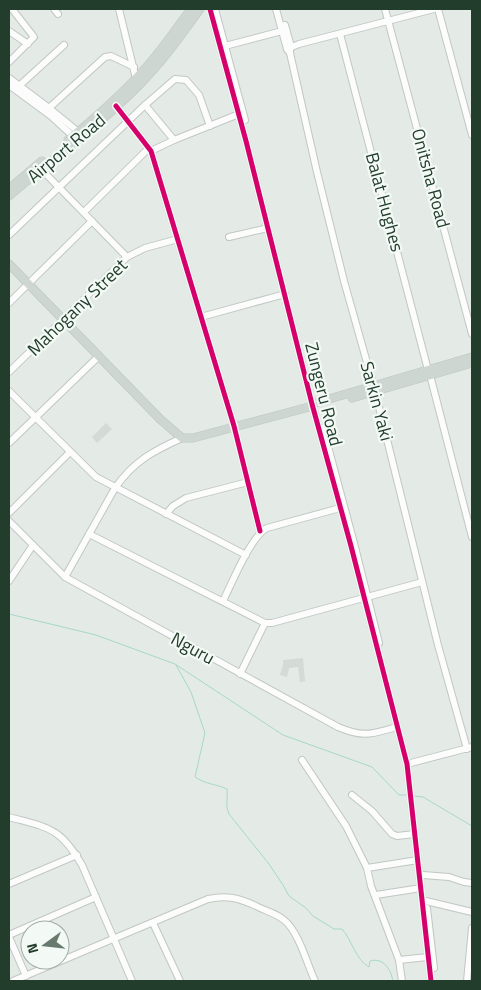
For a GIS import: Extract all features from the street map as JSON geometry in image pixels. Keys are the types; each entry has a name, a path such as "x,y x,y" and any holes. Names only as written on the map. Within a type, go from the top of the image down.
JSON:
{"main road":[{"name":"Airport Road","path":"9,189 116,106 164,57 200,9"},
{"name":"Airport Road","path":"9,196 41,169 136,79 160,52 187,11"},
{"path":"9,264 160,419 182,438 193,438 429,373 472,363"},
{"path":"429,373 472,357"}],"street":[{"path":"9,62 34,36 12,9"},
{"path":"119,9 136,79"},
{"name":"Zungeru Road","path":"210,9 248,148 340,508 366,598 397,727 409,764 412,797"},
{"path":"215,9 313,406 409,764 470,748"},
{"name":"Sarkin Yaki","path":"276,9 289,47 319,181 374,389 422,582 470,748"},
{"path":"280,9 289,47 434,9"},
{"name":"Onitsha Road","path":"385,9 472,334"},
{"path":"438,9 472,135"},
{"path":"9,31 28,44"},
{"path":"225,46 282,31"},
{"name":"Balat Hughes","path":"340,34 472,538"},
{"path":"19,86 64,45"},
{"path":"49,108 105,57 112,56 134,67"},
{"path":"9,78 49,108 77,135"},
{"path":"9,235 168,83 175,79 182,78 186,80 199,95 210,126"},
{"path":"9,86 77,135"},
{"path":"145,105 174,140"},
{"path":"116,106 150,149 234,426 260,531"},
{"path":"84,212 150,149 239,114"},
{"path":"41,169 127,257"},
{"path":"9,303 92,221"},
{"path":"229,237 268,228"},
{"name":"Mahogany Street","path":"9,372 127,257 145,248 178,239"},
{"path":"201,317 285,294"},
{"path":"9,443 99,356"},
{"path":"9,391 96,477 246,556"},
{"path":"65,577 115,488 137,463 153,451 182,438"},
{"path":"9,513 70,452"},
{"path":"166,514 173,506 186,498 248,482"},
{"path":"223,601 260,531 340,508"},
{"name":"Nguru","path":"9,521 65,577 338,728 352,733 368,735 397,727"},
{"path":"89,534 265,623 272,623 422,582"},
{"path":"9,581 33,545"},
{"path":"240,674 265,623"},
{"path":"302,760 346,826 367,868 371,886 400,960 402,981"},
{"path":"352,795 372,811 394,835 415,834"},
{"path":"412,797 431,981"},
{"path":"412,797 435,981"},
{"path":"9,817 57,832 68,843 77,855 132,981"},
{"path":"9,884 77,855"},
{"path":"367,868 418,860"},
{"path":"423,875 449,877 464,882 472,882"},
{"path":"376,895 421,888"},
{"path":"13,981 208,899 226,896 236,897 284,920 295,935 313,981"},
{"path":"26,976 9,936 96,897"},
{"path":"426,902 472,912"},
{"path":"153,922 180,981"},
{"path":"467,981 472,928"},
{"path":"400,960 428,957"}],"shaded area":[{"path":"106,423 112,429 97,443 92,437"},
{"path":"303,658 305,681 300,682 298,667 289,668 287,677 280,675 283,660"}],"waterway":[{"path":"9,614 96,635 175,664 283,735 372,767 399,795 407,795"},
{"path":"176,665 191,692 205,733 195,777 227,789 229,814 269,864 289,896 306,908 313,916 334,929 342,929 364,964 369,967 370,961 375,960 383,963 389,969 393,981"},
{"path":"414,796 423,797 472,826"}],"cycle path":[{"path":"210,9 246,141 312,404 407,764 431,981"},
{"path":"116,106 151,151 234,426 260,531"}]}
